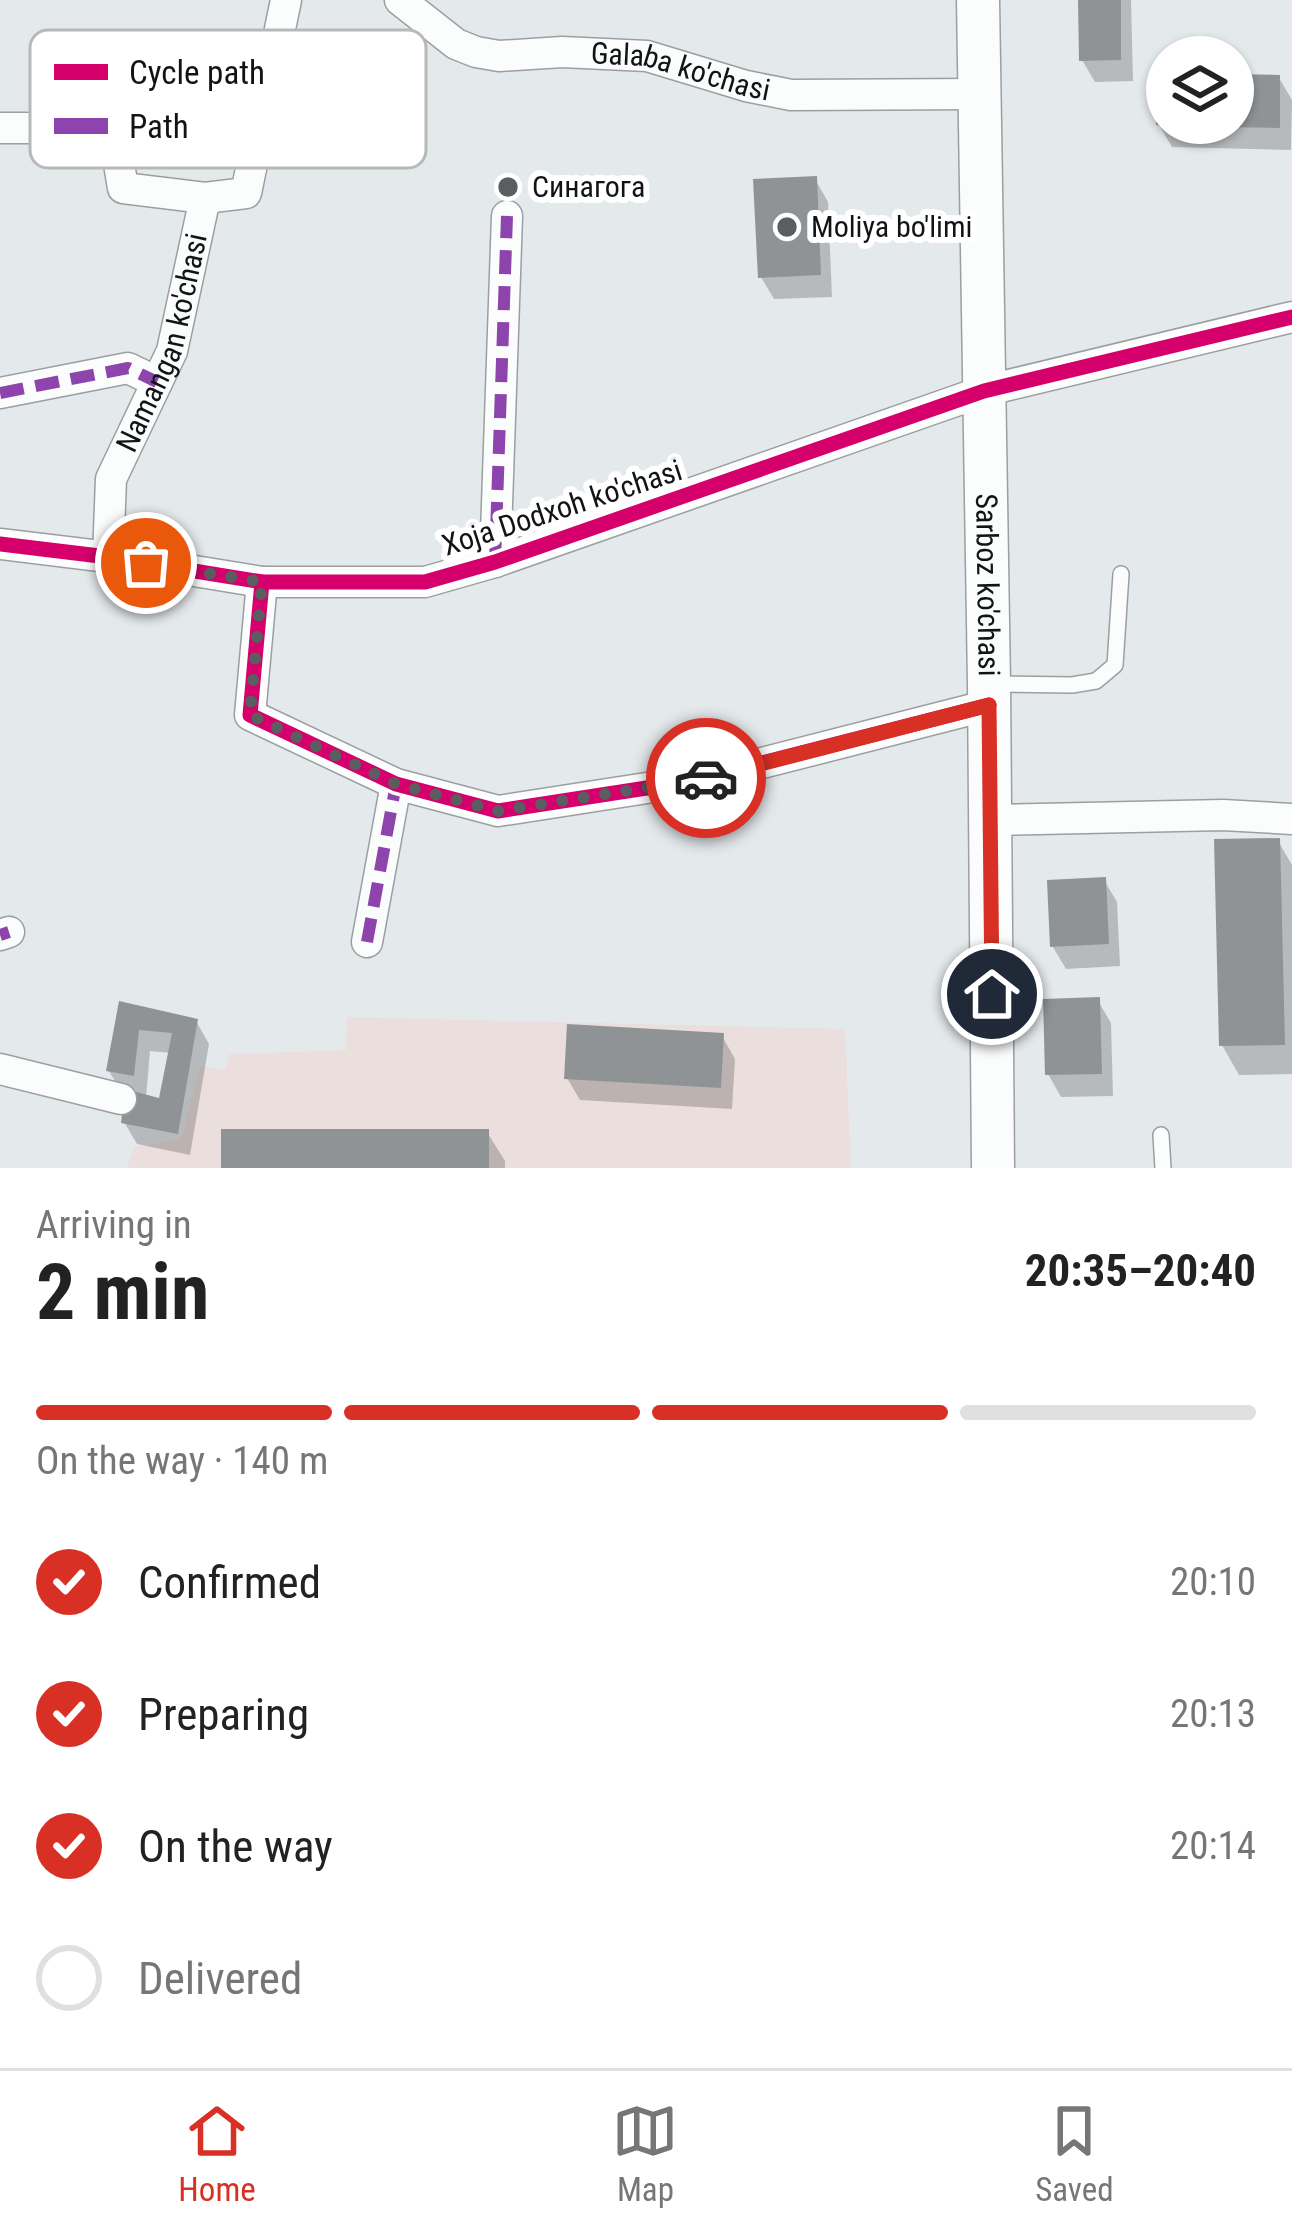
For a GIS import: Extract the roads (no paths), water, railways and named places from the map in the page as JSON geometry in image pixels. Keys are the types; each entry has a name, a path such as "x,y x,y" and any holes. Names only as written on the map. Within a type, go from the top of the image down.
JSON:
{"main road":[{"name":"Sarboz ko'chasi","path":"978,0 993,1168"}],"street":[{"path":"268,0 283,0"},
{"name":"Namangan ko'chasi","path":"277,30 283,0"},
{"name":"Galaba ko'chasi","path":"400,0 456,44 499,56 562,52 647,56 746,86 791,94 979,94"},
{"name":"Namangan ko'chasi","path":"120,168 123,188 205,198 246,193 251,168"},
{"name":"Namangan ko'chasi","path":"108,557 111,479 172,351 205,198"},
{"path":"495,562 507,216"},
{"name":"Xoja Dodxoh ko'chasi","path":"0,544 262,582 425,582 495,562 984,391 1292,317"},
{"path":"0,393 128,368 157,382"},
{"path":"262,582 250,715 396,784 498,811 692,781 989,694"},
{"path":"367,942 396,784"},
{"path":"990,820 1223,815 1292,819"},
{"path":"0,1069 121,1099"}],"lane":[{"path":"989,694 1096,681 1115,665 1121,574"},
{"path":"1161,1135 1163,1168"}],"place":[{"name":"Синагога","path":"508,187"},
{"name":"Moliya bo'limi","path":"787,227"}]}
